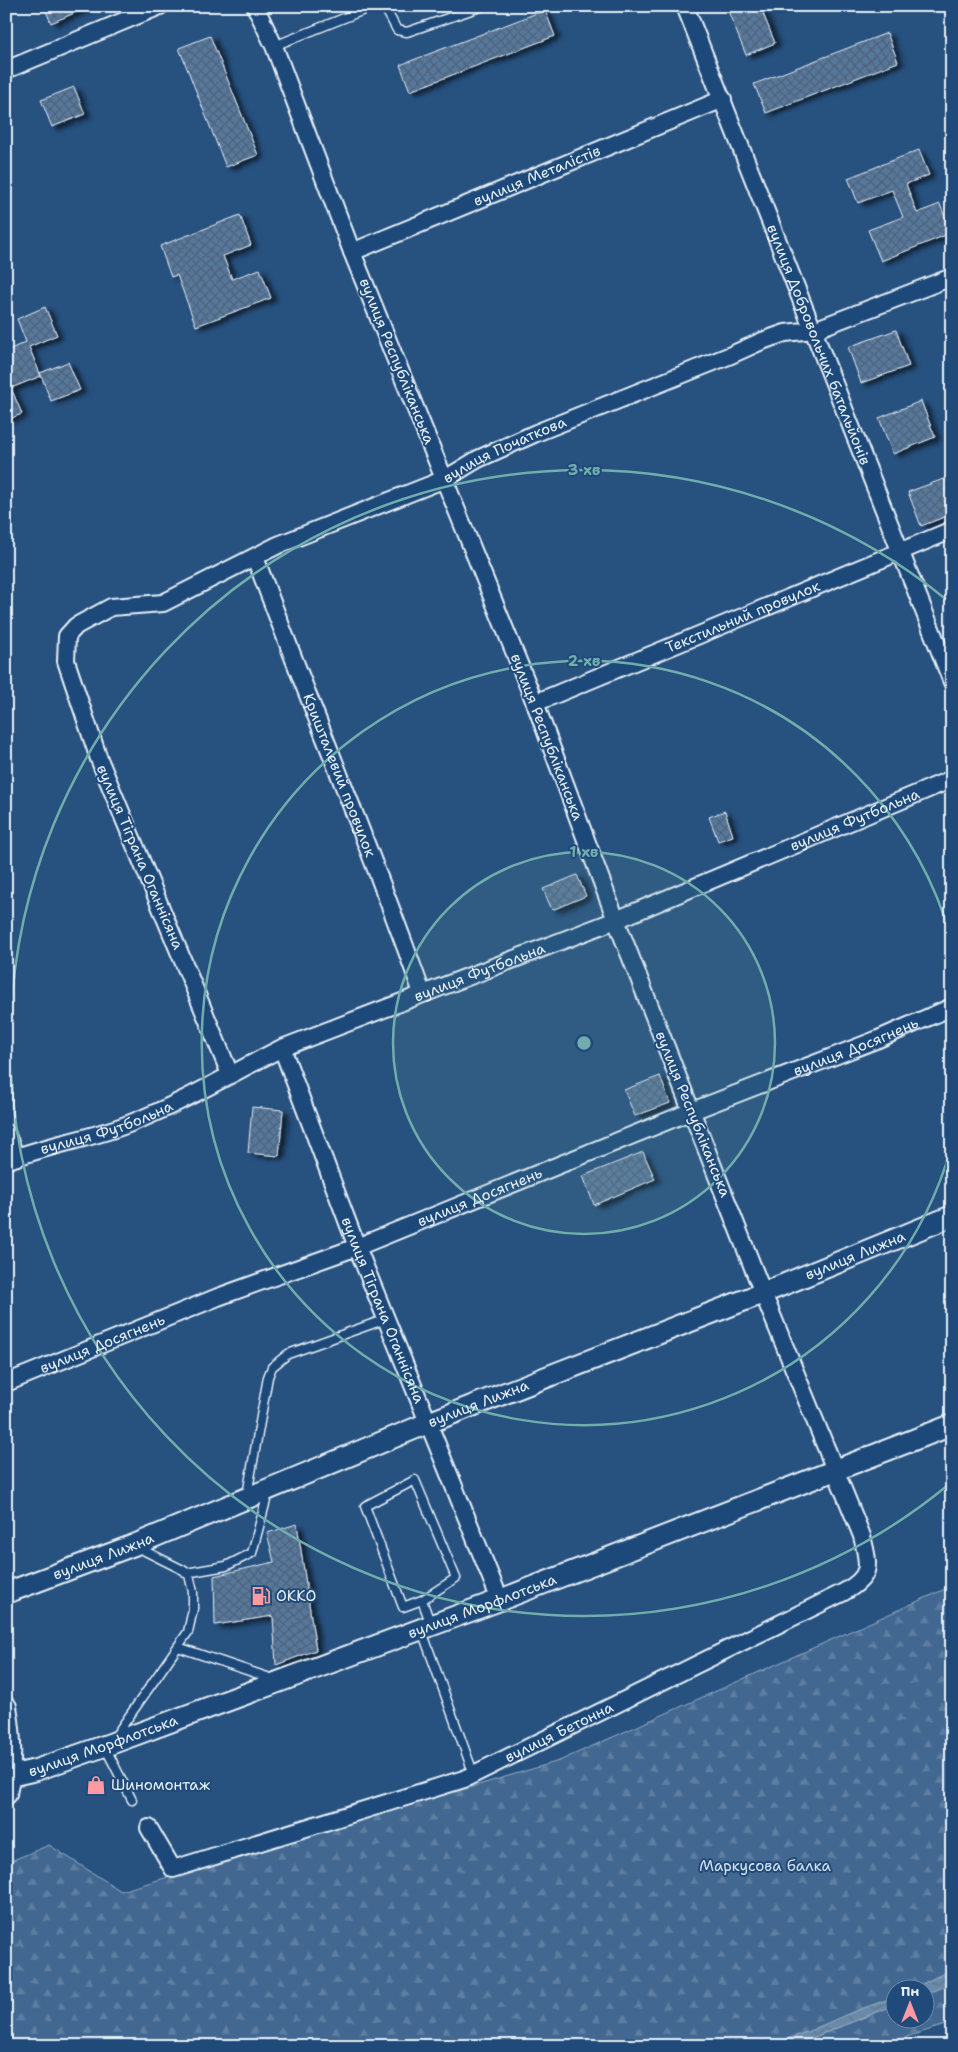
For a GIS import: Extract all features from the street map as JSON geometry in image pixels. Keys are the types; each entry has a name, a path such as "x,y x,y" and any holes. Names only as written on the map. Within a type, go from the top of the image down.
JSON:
{"street":[{"path":"6,70 160,6"},
{"name":"вулиця Республіканська","path":"255,6 274,46 352,252 535,703 616,920 834,1469"},
{"name":"вулиця Добровольчих батальйонів","path":"686,6 952,682"},
{"name":"вулиця Металістів","path":"352,252 722,99"},
{"name":"вулиця Початкова","path":"67,636 76,626 111,607 163,603 278,545 445,479 478,459 536,433 762,341 785,333 814,330 952,277"},
{"name":"Текстильний провулок","path":"535,703 952,530"},
{"name":"Кришталевий провулок","path":"255,557 397,921 422,993"},
{"name":"вулиця Тіграна Оганнісяна","path":"67,636 66,661 99,759 230,1074"},
{"name":"вулиця Футбольна","path":"11,1159 130,1124 190,1097 282,1048 616,920 952,779"},
{"name":"вулиця Досягнень","path":"7,1381 218,1297 357,1247 692,1111 876,1040 952,1007"},
{"name":"вулиця Тіграна Оганнісяна","path":"282,1048 357,1247 500,1600"},
{"path":"6,1133 11,1159"},
{"name":"вулиця Лижна","path":"6,1593 134,1545 428,1423 763,1293 952,1216"},
{"name":"вулиця Морфлотська","path":"8,1785 36,1770 500,1600 834,1469 952,1425"},
{"name":"вулиця Бетонна","path":"149,1828 173,1869 464,1779 859,1584 865,1575 867,1566 866,1553 862,1536 834,1469"},
{"path":"6,1707 10,1740 8,1785"}],"lane":[{"path":"274,46 374,6"},
{"path":"384,6 397,30 401,32 407,32 483,6"},
{"path":"246,1498 268,1377 272,1367 288,1354 386,1319"},
{"path":"415,1480 456,1578 422,1600 403,1607 366,1506 415,1480"},
{"path":"186,1573 226,1566 252,1552 270,1489"},
{"path":"132,1800 107,1744 188,1632 193,1609 193,1592 188,1575 134,1545"},
{"path":"422,1600 426,1627 474,1775"},
{"path":"178,1647 279,1681"}],"green space":[{"name":"Маркусова балка","path":"952,1586 952,2023 936,2028 936,1980 886,1980 886,2030 929,2030 877,2046 6,2046 6,1863 49,1845 121,1891 559,1761"}],"water":[{"path":"952,1969 952,1983 936,1990 936,1980 930,1980"},
{"path":"886,2000 886,2009 792,2046 767,2046 807,2032 855,2011"}],"building":[{"path":"44,6 91,6 51,23"},
{"path":"726,6 760,6 775,43 746,55"},
{"path":"545,10 555,36 410,91 400,65"},
{"path":"887,33 898,62 766,113 754,84"},
{"path":"210,36 258,155 226,167 179,48"},
{"path":"74,87 85,114 52,127 41,100"},
{"path":"919,150 929,175 906,184 917,213 940,204 951,233 881,261 868,230 903,217 892,190 858,203 848,178"},
{"path":"240,215 251,245 223,256 232,279 260,269 271,298 196,326 177,275 171,277 160,246"},
{"path":"45,307 57,335 29,347 41,376 11,388 22,414 6,420 6,351 26,342 17,319"},
{"path":"896,330 909,366 861,383 848,347"},
{"path":"68,362 80,390 51,401 40,373"},
{"path":"921,401 935,437 893,454 879,418"},
{"path":"952,476 952,514 921,526 908,492"},
{"path":"725,811 733,836 718,841 709,817"},
{"path":"577,875 586,896 552,910 543,889"},
{"path":"660,1076 670,1103 635,1116 624,1090"},
{"path":"252,1107 283,1110 279,1156 248,1153"},
{"path":"643,1152 655,1179 594,1205 583,1176"},
{"name":"ОККО","path":"297,1524 316,1650 276,1665 273,1616 215,1625 214,1576 274,1562 267,1533"}],"place":[{"name":"ОККО","path":"261,1596"},
{"name":"Шиномонтаж","path":"96,1785"}]}
